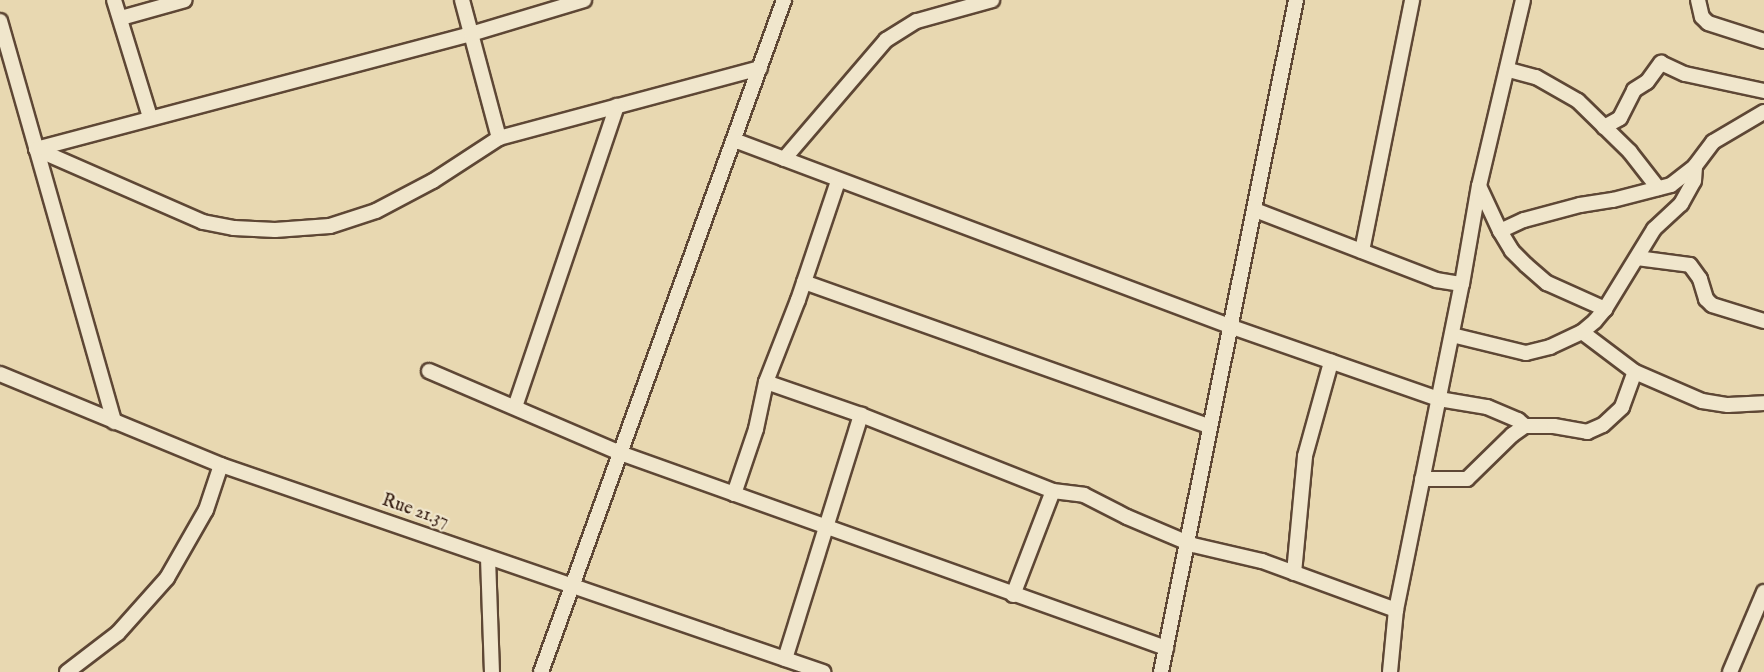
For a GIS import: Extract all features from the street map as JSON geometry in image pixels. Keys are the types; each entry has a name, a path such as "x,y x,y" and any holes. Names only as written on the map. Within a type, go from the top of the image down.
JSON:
{"street":[{"path":"114,0 150,117"},
{"path":"121,18 185,0"},
{"path":"462,0 499,138"},
{"path":"36,148 471,34 584,0"},
{"path":"541,672 784,0"},
{"path":"784,159 886,40 917,21 992,0"},
{"path":"1161,672 1296,0"},
{"path":"1362,251 1412,0"},
{"path":"1390,672 1396,610 1462,284 1479,186 1509,70 1523,0"},
{"path":"1698,0 1702,16 1708,22 1764,41"},
{"path":"0,21 114,423"},
{"path":"1604,127 1620,117 1634,90 1647,82 1660,63 1685,74 1764,91"},
{"path":"36,148 203,222 234,228 275,230 330,226 376,211 433,181 499,138 760,68"},
{"path":"1509,70 1536,77 1578,101 1630,152 1658,188"},
{"path":"515,407 617,106"},
{"path":"1500,231 1524,220 1580,204 1612,200 1658,188 1681,179 1695,166 1713,142 1764,112"},
{"path":"734,140 838,181 983,232 1232,327 1439,399 1487,407 1518,420 1525,426"},
{"path":"1452,334 1526,353 1550,347 1582,332 1605,309 1654,229 1681,204 1694,181 1695,166"},
{"path":"734,494 756,429 766,382 804,282 838,181"},
{"path":"1479,186 1512,251 1547,283 1605,309"},
{"path":"1254,210 1436,280 1462,284"},
{"path":"1637,258 1690,265 1700,279 1706,299 1712,305 1764,321"},
{"path":"804,282 1209,426"},
{"path":"1582,332 1635,372 1711,404 1764,403"},
{"path":"1294,573 1305,456 1331,362"},
{"path":"429,371 620,453 1166,648"},
{"path":"1422,479 1467,478 1512,435 1525,426 1554,426 1587,432 1604,425 1622,407 1635,372"},
{"name":"Rue 21.37","path":"0,374 114,423 221,465 823,672"},
{"path":"766,382 861,415 1053,491 1084,495 1186,542 1262,561 1396,610"},
{"path":"784,659 861,415"},
{"path":"67,672 118,633 167,578 206,510 221,465"},
{"path":"1013,595 1053,491"},
{"path":"488,558 492,672"},
{"path":"1730,672 1764,592"}]}
